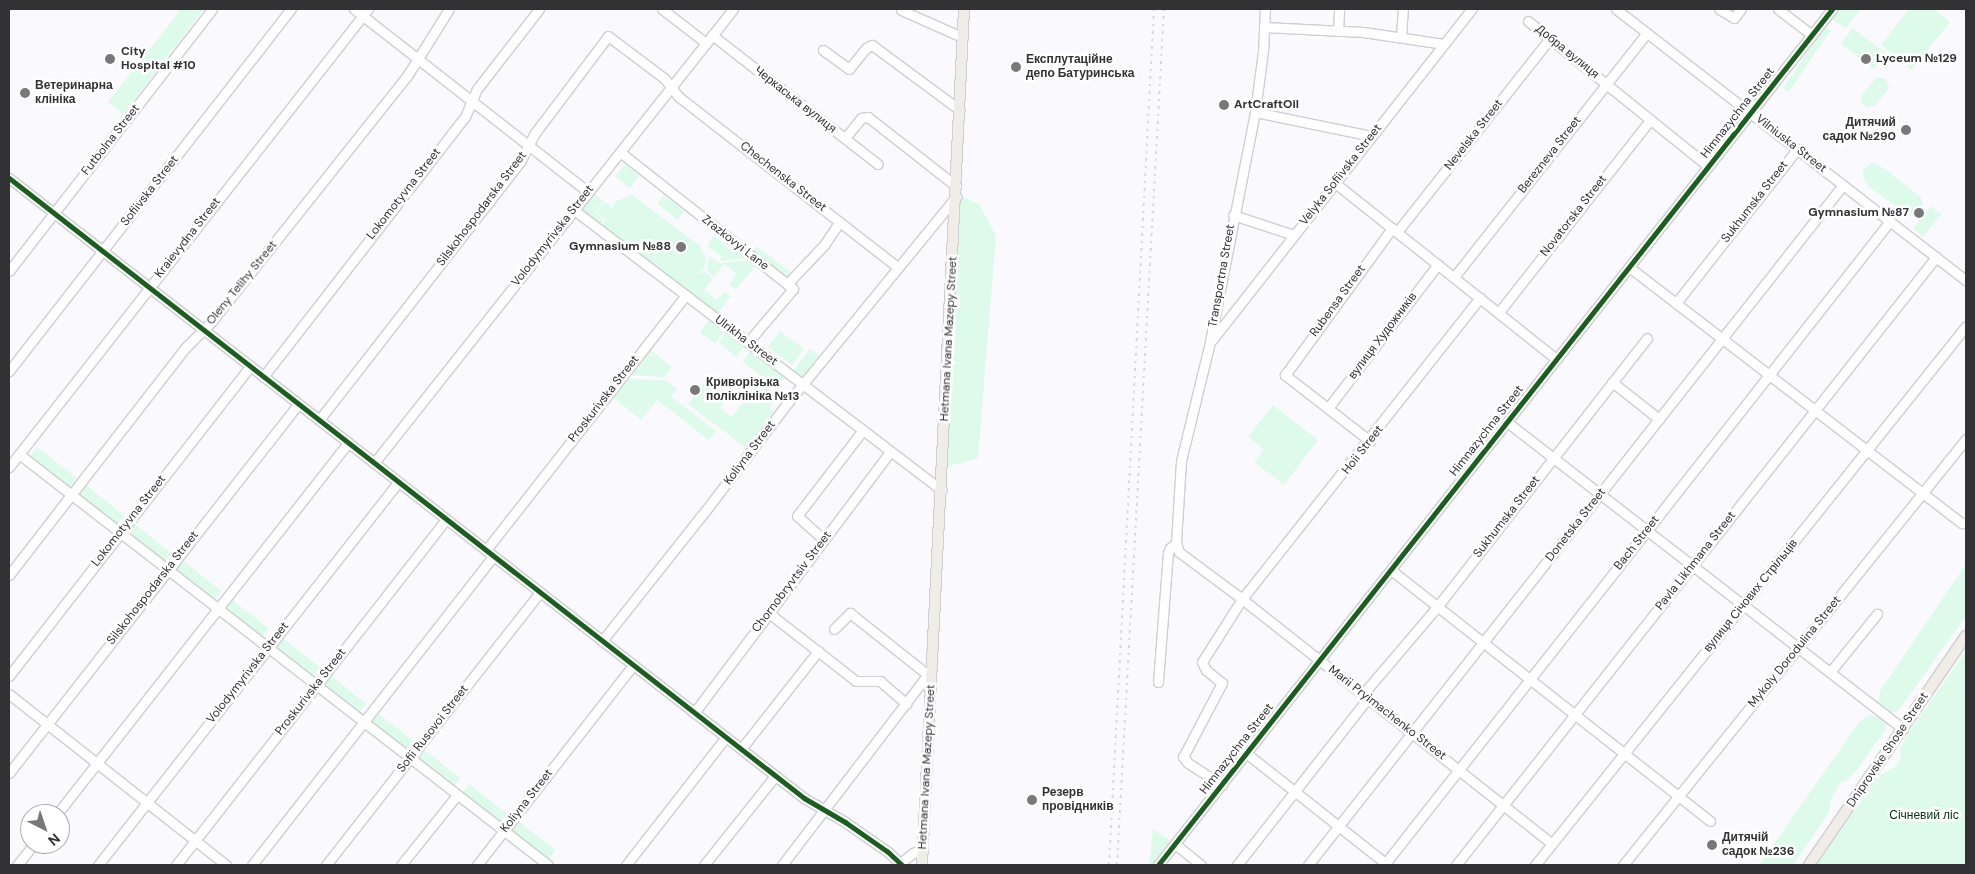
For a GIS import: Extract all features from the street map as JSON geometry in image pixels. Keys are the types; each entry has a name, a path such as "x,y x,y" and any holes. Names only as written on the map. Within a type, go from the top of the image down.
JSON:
{"main road":[{"name":"Hetmana Ivana Mazepy Street","path":"922,865 930,672 942,490 964,9"},
{"name":"Dniprovske Shose Street","path":"1810,865 1966,636"}],"street":[{"name":"Futbolna Street","path":"9,271 212,9"},
{"name":"Sofiivska Street","path":"9,371 291,9"},
{"path":"354,9 365,12 418,59 588,192"},
{"name":"Oleny Telihy Street","path":"9,575 71,494 202,329 236,290 418,59 449,9"},
{"name":"Lokomotyvna Street","path":"263,377 465,117 476,88 539,9"},
{"name":"Черкаська вулиця","path":"662,9 709,39 878,164"},
{"name":"Volodymyrivska Street","path":"374,463 733,9"},
{"name":"Transportna Street","path":"1158,682 1168,553 1170,548 1176,543 1181,460 1210,342 1233,215 1255,112 1265,9"},
{"path":"1338,31 1339,9"},
{"path":"1401,36 1403,9"},
{"name":"Velyka Sofiivska Street","path":"1210,342 1472,9"},
{"name":"Vilniuska Street","path":"1616,9 1966,280"},
{"path":"1719,9 1734,18 1741,9"},
{"path":"1778,9 1812,35"},
{"name":"Himnazychna Street","path":"1158,865 1832,9"},
{"path":"902,10 962,37"},
{"name":"Kraievydna Street","path":"9,467 365,12"},
{"name":"Добра вулиця","path":"1528,21 1606,84"},
{"path":"1264,27 1401,36 1444,44"},
{"name":"Berezneva Street","path":"1454,277 1647,32"},
{"name":"Silskohospodarska Street","path":"319,420 520,162 534,133 608,36 672,86"},
{"name":"Nevelska Street","path":"1394,230 1550,38"},
{"path":"823,50 849,69 866,48 872,45 960,110"},
{"path":"1606,84 1708,166"},
{"name":"Chechenska Street","path":"672,86 679,97 897,267"},
{"path":"1255,112 1372,136"},
{"path":"845,138 861,118 868,117 956,186"},
{"name":"Novatorska Street","path":"1499,312 1650,120"},
{"name":"Sukhumska Street","path":"1676,303 1797,149"},
{"name":"Zrazkovyi Lane","path":"620,152 787,284"},
{"path":"9,178 775,776 824,812 845,822 900,864 912,853 923,849"},
{"path":"1335,183 1556,359"},
{"name":"Donetska Street","path":"1308,865 1843,185"},
{"name":"Koliyna Street","path":"602,641 803,384 956,197"},
{"name":"Ulrikha Street","path":"574,210 942,490"},
{"path":"1233,215 1294,234"},
{"name":"Bach Street","path":"1386,865 1890,221"},
{"path":"748,342 793,289 787,284 824,245 840,223"},
{"name":"Rubensa Street","path":"1328,408 1285,375 1394,230"},
{"name":"Pavla Likhmana Street","path":"1456,865 1936,257"},
{"name":"вулиця Художників","path":"1328,408 1438,264"},
{"path":"1629,267 1962,523 1966,523"},
{"name":"Proskurivska Street","path":"252,865 364,722 489,553 686,295"},
{"name":"Hoii Street","path":"1242,599 1370,441 1480,298"},
{"name":"вулиця Січових Стрільців","path":"1535,865 1966,326"},
{"name":"Sukhumska Street","path":"1237,865 1295,792 1365,696 1647,338"},
{"name":"Lokomotyvna Street","path":"9,676 250,366"},
{"path":"1612,382 1659,419"},
{"name":"Silskohospodarska Street","path":"9,773 298,404"},
{"path":"1328,408 1370,441"},
{"path":"1507,422 1903,729"},
{"path":"824,540 797,516 863,430"},
{"name":"Mykoly Dorodulina Street","path":"1623,865 1966,439"},
{"path":"65,804 348,443"},
{"name":"Chornobryvtsiv Street","path":"694,712 770,614 890,452"},
{"path":"19,454 548,865"},
{"name":"Volodymyrivska Street","path":"98,865 398,482"},
{"name":"Proskurivska Street","path":"176,865 446,519"},
{"path":"1176,543 1179,552 1242,599 1202,662 1204,668 1222,682 1183,757 1188,763 1222,784"},
{"path":"1390,570 1710,821"},
{"name":"Sofii Rusovoi Street","path":"326,865 540,592"},
{"name":"Marii Pryimachenko Street","path":"1242,599 1552,844"},
{"name":"Hetmana Ivana Mazepy Street","path":"782,865 930,672 850,612 834,629"},
{"path":"770,614 818,650 856,682 880,682 906,704"},
{"path":"1830,672 1877,614"},
{"path":"741,749 818,650"},
{"name":"Koliyna Street","path":"476,865 633,665"},
{"path":"9,694 226,865"},
{"path":"626,865 726,737"},
{"path":"1246,753 1386,865"},
{"path":"704,865 775,776"},
{"path":"401,865 457,795"},
{"path":"1175,844 1201,865"},
{"path":"17,865 26,854"}],"green space":[{"path":"175,9 204,9 123,114 108,102 179,12"},
{"path":"1839,9 1861,9 1846,28 1831,19"},
{"path":"1909,9 1934,9 1950,22 1912,70 1881,45"},
{"path":"1825,26 1831,30 1789,92 1783,88"},
{"path":"1853,28 1886,54 1874,70 1841,44"},
{"path":"1877,77 1886,79 1889,88 1876,105 1867,108 1862,103 1861,96"},
{"path":"1872,163 1882,167 1921,197 1923,207 1921,211 1913,215 1906,214 1867,185 1863,177 1863,170"},
{"path":"625,164 640,176 630,188 615,176"},
{"path":"593,193 604,201 595,212 604,220 600,225 580,210"},
{"path":"955,193 980,205 996,236 978,458 942,468"},
{"path":"632,195 699,245 706,258 704,269 694,277 704,271 713,279 704,290 717,300 724,292 731,296 719,312 749,336 747,338 601,226 606,220 596,212 605,202 611,206 610,211 616,201"},
{"path":"664,195 684,211 677,220 657,204"},
{"path":"1931,206 1941,214 1923,237 1913,229"},
{"path":"714,236 729,248 732,245 748,258 719,261 722,257 707,246"},
{"path":"757,246 792,273 785,282 750,255"},
{"path":"709,256 719,263 750,260 756,265 736,290 729,284 737,274 724,264 714,277 707,271"},
{"path":"711,317 726,328 715,344 700,332"},
{"path":"728,330 746,344 736,357 718,343"},
{"path":"780,331 804,349 792,365 768,347"},
{"path":"647,347 672,367 665,377 626,375"},
{"path":"752,349 787,374 777,387 743,362"},
{"path":"810,349 819,356 801,378 793,371"},
{"path":"708,378 730,395 720,408 732,417 759,381 778,396 769,408 774,412 746,448 688,404"},
{"path":"623,379 665,380 677,389 671,397 716,431 709,440 657,400 641,420 610,395"},
{"path":"1273,405 1318,440 1284,485 1254,462 1264,450 1248,437"},
{"path":"37,447 76,478 69,487 30,456"},
{"path":"86,485 124,516 116,526 78,495"},
{"path":"133,523 172,553 164,563 126,532"},
{"path":"182,560 221,591 214,600 175,569"},
{"path":"1966,564 1966,616 1899,710 1892,713 1885,712 1878,703 1880,691"},
{"path":"230,598 269,628 261,638 223,607"},
{"path":"280,636 319,667 312,676 273,645"},
{"name":"Січневий ліс","path":"1966,651 1966,865 1817,865 1879,776 1896,766 1901,758 1900,748 1907,735"},
{"path":"328,673 366,704 358,714 320,683"},
{"path":"374,710 413,740 406,749 367,719"},
{"path":"1870,715 1881,718 1886,724 1885,730 1857,770 1845,782 1841,782 1831,799 1829,813 1793,865 1759,865 1860,721"},
{"path":"422,748 461,778 453,788 415,757"},
{"path":"469,784 508,815 501,824 462,793"},
{"path":"517,820 556,850 548,860 510,829"},
{"path":"1153,829 1175,844 1156,865 1149,865"}],"railway":[{"path":"1109,865 1154,9"},
{"path":"1117,865 1164,9"}],"cycle path":[{"path":"1158,865 1832,9"},
{"path":"9,178 804,798 845,822 888,852 902,865"}],"place":[{"name":"City Hospital #10","path":"110,59"},
{"name":"Lyceum №129","path":"1866,59"},
{"name":"Експлутаційне депо Батуринська","path":"1016,67"},
{"name":"Ветеринарна клініка","path":"25,93"},
{"name":"ArtCraftOil","path":"1224,105"},
{"name":"Дитячий садок №290","path":"1906,130"},
{"name":"Gymnasium №87","path":"1919,213"},
{"name":"Gymnasium №88","path":"681,247"},
{"name":"Криворізька поліклініка №13","path":"695,390"},
{"name":"Резерв провідників","path":"1032,800"},
{"name":"Дитячій садок №236","path":"1712,845"}]}
